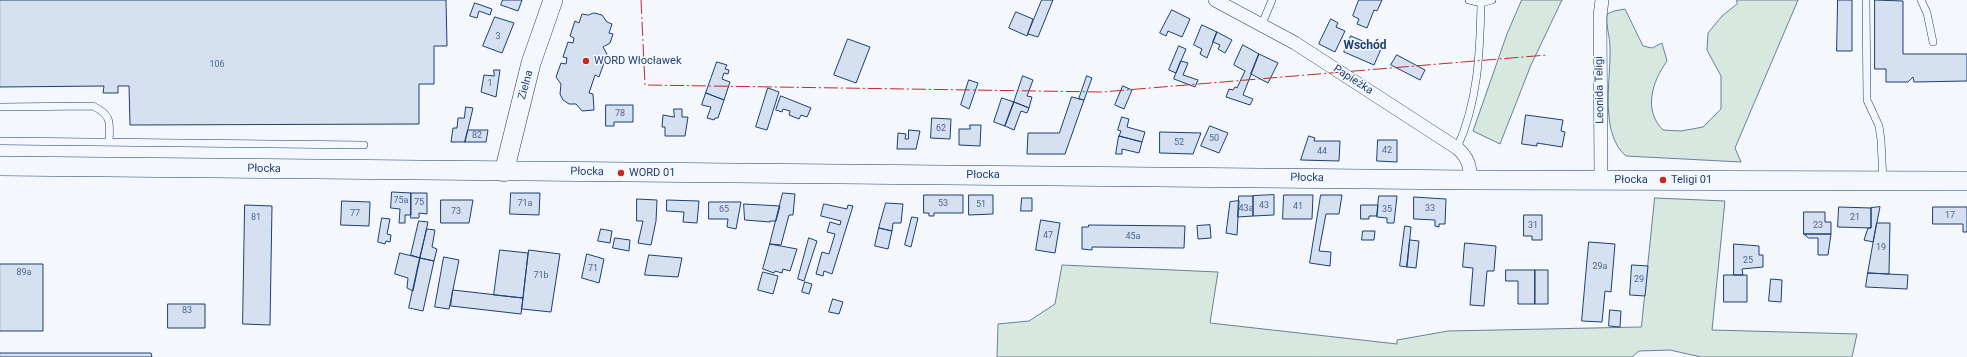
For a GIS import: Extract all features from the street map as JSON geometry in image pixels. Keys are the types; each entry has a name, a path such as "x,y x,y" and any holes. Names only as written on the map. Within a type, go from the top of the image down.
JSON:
{"street":[{"name":"Zielna","path":"504,172 531,63 553,0"},
{"name":"Papieżka","path":"1215,0 1295,43 1463,152 1469,164 1471,180"},
{"name":"Leonida Teligi","path":"1601,180 1600,16 1602,0"},
{"name":"Płocka","path":"0,166 504,172 1471,180 1967,181"}],"lane":[{"path":"1262,24 1272,0"},
{"path":"1469,0 1481,3 1492,0"},
{"path":"1866,0 1867,100 1879,126 1883,181"},
{"path":"1921,0 1927,13 1933,42"},
{"path":"1457,148 1464,134 1474,95 1480,45 1481,3"},
{"path":"0,107 93,106 105,111 110,122 109,142"},
{"path":"0,141 364,145"}],"shaded area":[{"path":"1522,0 1562,0 1531,65 1500,144 1473,131 1507,34"},
{"path":"1737,0 1798,0 1735,148 1741,162 1626,156 1618,146 1612,134 1609,120 1608,90 1610,48 1607,14 1625,9 1643,46 1652,48 1662,43 1667,61 1657,78 1654,87 1652,96 1653,114 1663,130 1681,131 1703,127 1721,109 1721,76 1707,50 1708,33 1722,16 1737,4"},
{"path":"1655,198 1725,201 1712,330 1857,334 1852,357 1701,357 1670,350 1639,351 1632,357 997,357 998,324 1029,321 1055,304 1062,265 1218,272 1210,323 1397,344 1397,340 1448,331 1641,327"}],"building":[{"path":"0,0 446,0 447,46 434,46 434,84 419,84 419,124 130,125 129,86 118,86 118,93 103,93 104,86 0,87"},
{"path":"503,0 522,0 518,11 501,5"},
{"path":"1042,0 1053,0 1038,37 1028,34"},
{"path":"1359,0 1382,0 1377,11 1374,10 1367,28 1357,24 1359,19 1353,16"},
{"path":"1838,0 1852,0 1852,51 1837,51"},
{"path":"1875,0 1903,1 1903,54 1967,54 1967,81 1914,82 1913,77 1908,82 1886,82 1886,69 1875,69"},
{"path":"475,3 492,9 490,15 479,11 477,18 470,16"},
{"path":"1172,10 1190,19 1182,37 1168,31 1166,36 1160,33"},
{"path":"1016,12 1033,19 1027,36 1009,28"},
{"name":"WORD Włocławek","path":"594,13 602,15 607,22 612,24 609,33 613,34 610,43 603,47 607,54 599,77 595,75 589,93 593,94 594,110 582,111 576,104 569,104 563,100 560,94 561,84 556,77 561,63 566,64 567,58 563,57 568,42 573,43 574,38 570,36 575,21 579,23 582,14 588,15"},
{"path":"495,17 514,23 502,53 483,46"},
{"path":"1331,19 1338,23 1336,27 1345,31 1335,52 1319,44"},
{"path":"1202,25 1217,32 1207,58 1200,54 1202,49 1194,45"},
{"path":"1217,32 1232,40 1225,53 1218,49 1220,45 1213,42"},
{"path":"1351,36 1381,49 1374,65 1344,52"},
{"path":"848,39 870,47 856,83 834,75"},
{"path":"1243,45 1259,54 1243,95 1253,99 1250,105 1226,97 1229,89 1233,90 1235,87 1237,88 1245,71 1234,65"},
{"path":"1179,46 1186,49 1176,73 1169,70"},
{"path":"1259,54 1278,63 1268,83 1251,74"},
{"path":"1397,55 1425,70 1420,80 1391,65"},
{"path":"1181,61 1188,63 1183,75 1198,80 1195,87 1174,79"},
{"path":"717,62 727,65 725,69 729,70 728,74 724,73 722,79 730,82 724,100 706,93"},
{"path":"494,70 500,70 496,97 481,92 484,75 494,76"},
{"path":"1023,76 1033,80 1027,96 1032,97 1029,108 1014,102"},
{"path":"1087,76 1092,78 1084,100 1079,99"},
{"path":"969,80 978,83 969,109 961,105"},
{"path":"1123,86 1132,90 1124,109 1115,105"},
{"path":"768,88 779,92 767,130 756,127"},
{"path":"706,93 724,100 718,118 715,118 714,120 707,118 711,107 702,105"},
{"path":"781,96 811,108 807,117 801,115 799,119 789,115 790,111 783,109 782,112 776,110"},
{"path":"1072,97 1084,100 1065,154 1027,154 1028,133 1059,133"},
{"path":"1002,98 1014,102 1005,126 994,122"},
{"path":"1014,102 1029,108 1027,113 1021,111 1014,130 1005,126"},
{"path":"606,105 633,105 633,122 614,122 614,126 606,126"},
{"path":"466,107 473,108 465,142 451,142 453,128 457,128 458,118 464,118"},
{"path":"674,109 682,109 682,117 688,117 685,136 665,136 665,127 662,127 663,115 674,117"},
{"path":"1526,115 1563,120 1561,131 1565,132 1562,147 1537,143 1537,146 1522,144"},
{"path":"1122,117 1129,119 1127,127 1145,132 1142,142 1119,136 1121,131 1118,130"},
{"path":"932,118 951,119 950,139 931,138"},
{"path":"970,125 981,125 980,146 959,145 959,129 970,129"},
{"path":"1210,126 1228,133 1219,153 1201,146"},
{"path":"468,130 488,130 486,142 465,142"},
{"path":"909,130 920,131 916,149 897,149 898,133 906,134 905,139 908,139"},
{"path":"1160,132 1201,133 1193,154 1160,153"},
{"path":"1119,136 1142,142 1139,153 1122,149 1122,154 1116,154"},
{"path":"1309,136 1315,138 1314,141 1340,141 1339,161 1301,160"},
{"path":"1378,140 1397,140 1397,162 1377,161"},
{"path":"392,192 411,193 411,215 405,215 405,223 399,223 400,209 391,208"},
{"path":"411,193 427,193 427,214 419,213 419,218 411,218"},
{"path":"511,193 540,193 539,215 510,214"},
{"path":"783,193 795,194 793,215 789,215 781,245 770,244"},
{"path":"924,195 963,195 963,213 934,213 934,216 929,216 929,213 924,213"},
{"path":"969,195 993,195 993,214 969,215"},
{"path":"1274,195 1274,215 1253,216 1253,196"},
{"path":"1284,195 1313,195 1312,219 1283,219"},
{"path":"1321,195 1342,195 1339,214 1326,214 1319,251 1331,252 1330,266 1310,263"},
{"path":"1239,196 1253,196 1253,216 1238,217"},
{"path":"1379,196 1397,196 1394,223 1387,223 1387,218 1377,217"},
{"path":"1414,197 1446,199 1445,224 1439,224 1439,227 1435,226 1435,220 1414,219"},
{"path":"1022,198 1032,198 1032,211 1021,211"},
{"path":"637,199 657,200 656,221 651,245 638,243 643,221 637,221"},
{"path":"441,200 473,200 469,223 441,223"},
{"path":"667,200 699,201 697,223 683,222 684,212 667,211"},
{"path":"342,201 370,202 369,226 341,225"},
{"path":"1239,201 1237,235 1226,233 1230,202"},
{"path":"709,202 741,202 736,229 727,227 728,219 709,219"},
{"path":"886,203 903,204 901,223 893,223 892,231 879,228"},
{"path":"744,204 780,206 776,221 745,220"},
{"path":"824,204 847,209 848,205 853,206 832,274 824,271 823,276 816,274 822,252 829,254 835,234 827,232 830,222 840,225 841,221 821,216"},
{"path":"245,205 272,206 270,325 243,324"},
{"path":"1361,205 1378,205 1377,216 1369,216 1369,219 1361,219"},
{"path":"1839,207 1871,208 1871,228 1838,227"},
{"path":"1880,207 1873,242 1864,240 1868,228 1871,228 1871,208"},
{"path":"1933,207 1967,207 1967,232 1963,232 1963,224 1933,224"},
{"path":"1804,212 1825,212 1825,222 1831,222 1831,234 1804,234"},
{"path":"1524,215 1542,215 1542,240 1532,240 1532,236 1524,236"},
{"path":"912,217 918,218 911,247 905,245"},
{"path":"382,218 390,219 387,234 391,235 390,242 386,241 385,244 378,242"},
{"path":"1041,220 1060,223 1055,253 1036,250"},
{"path":"419,221 428,222 420,258 411,255"},
{"path":"1877,223 1890,223 1889,274 1868,273"},
{"path":"1089,225 1185,226 1184,248 1092,247 1092,250 1082,249 1082,227 1088,227"},
{"path":"1210,225 1211,238 1198,239 1197,226"},
{"path":"1405,226 1411,227 1407,267 1400,266"},
{"path":"879,228 892,231 888,249 875,246"},
{"path":"427,229 435,230 432,247 437,249 434,261 420,258"},
{"path":"601,229 612,231 610,243 598,241"},
{"path":"1363,231 1375,231 1374,240 1362,240"},
{"path":"1804,234 1831,234 1828,255 1818,255 1818,238 1809,238"},
{"path":"615,238 630,240 629,251 613,248"},
{"path":"809,238 817,241 804,281 798,279"},
{"path":"1410,240 1419,241 1416,268 1407,267"},
{"path":"1589,242 1615,244 1611,292 1605,291 1602,322 1582,321"},
{"path":"1465,243 1496,246 1494,271 1487,271 1484,306 1470,305 1473,268 1463,267"},
{"path":"770,244 797,249 790,271 783,269 782,273 775,271 774,273 763,269"},
{"path":"1734,244 1759,246 1759,255 1763,255 1763,267 1742,269 1743,275 1734,275"},
{"path":"500,250 528,253 523,298 494,295"},
{"path":"529,250 560,254 551,312 522,309"},
{"path":"400,253 420,258 413,291 407,288 408,278 395,274"},
{"path":"587,254 604,259 599,283 582,278"},
{"path":"649,255 682,258 678,277 645,275"},
{"path":"444,257 459,260 449,309 435,307"},
{"path":"420,258 434,261 423,311 409,308"},
{"path":"0,264 43,264 43,331 0,331"},
{"path":"1632,265 1648,266 1645,296 1630,295"},
{"path":"1506,270 1535,270 1535,304 1518,304 1518,281 1506,281"},
{"path":"1535,270 1548,270 1548,304 1535,304"},
{"path":"763,272 778,276 773,294 758,290"},
{"path":"1868,273 1908,275 1907,289 1866,287"},
{"path":"1724,275 1747,275 1747,302 1724,302"},
{"path":"1771,279 1782,280 1781,302 1769,301"},
{"path":"805,282 812,284 809,294 802,292"},
{"path":"453,290 523,298 521,314 451,306"},
{"path":"833,299 843,302 839,314 829,312"},
{"path":"168,304 205,304 205,328 168,328"},
{"path":"1610,310 1621,311 1620,327 1609,326"},
{"path":"0,353 151,353 152,357 0,357"}],"power":[{"path":"641,0 645,85 1102,92 1547,55"}],"place":[{"name":"WORD Włocławek","path":"586,61"},
{"name":"WORD 01","path":"621,173"},
{"name":"Teligi 01","path":"1663,180"}],"district":[{"name":"Wschód","path":"1365,46"}]}
